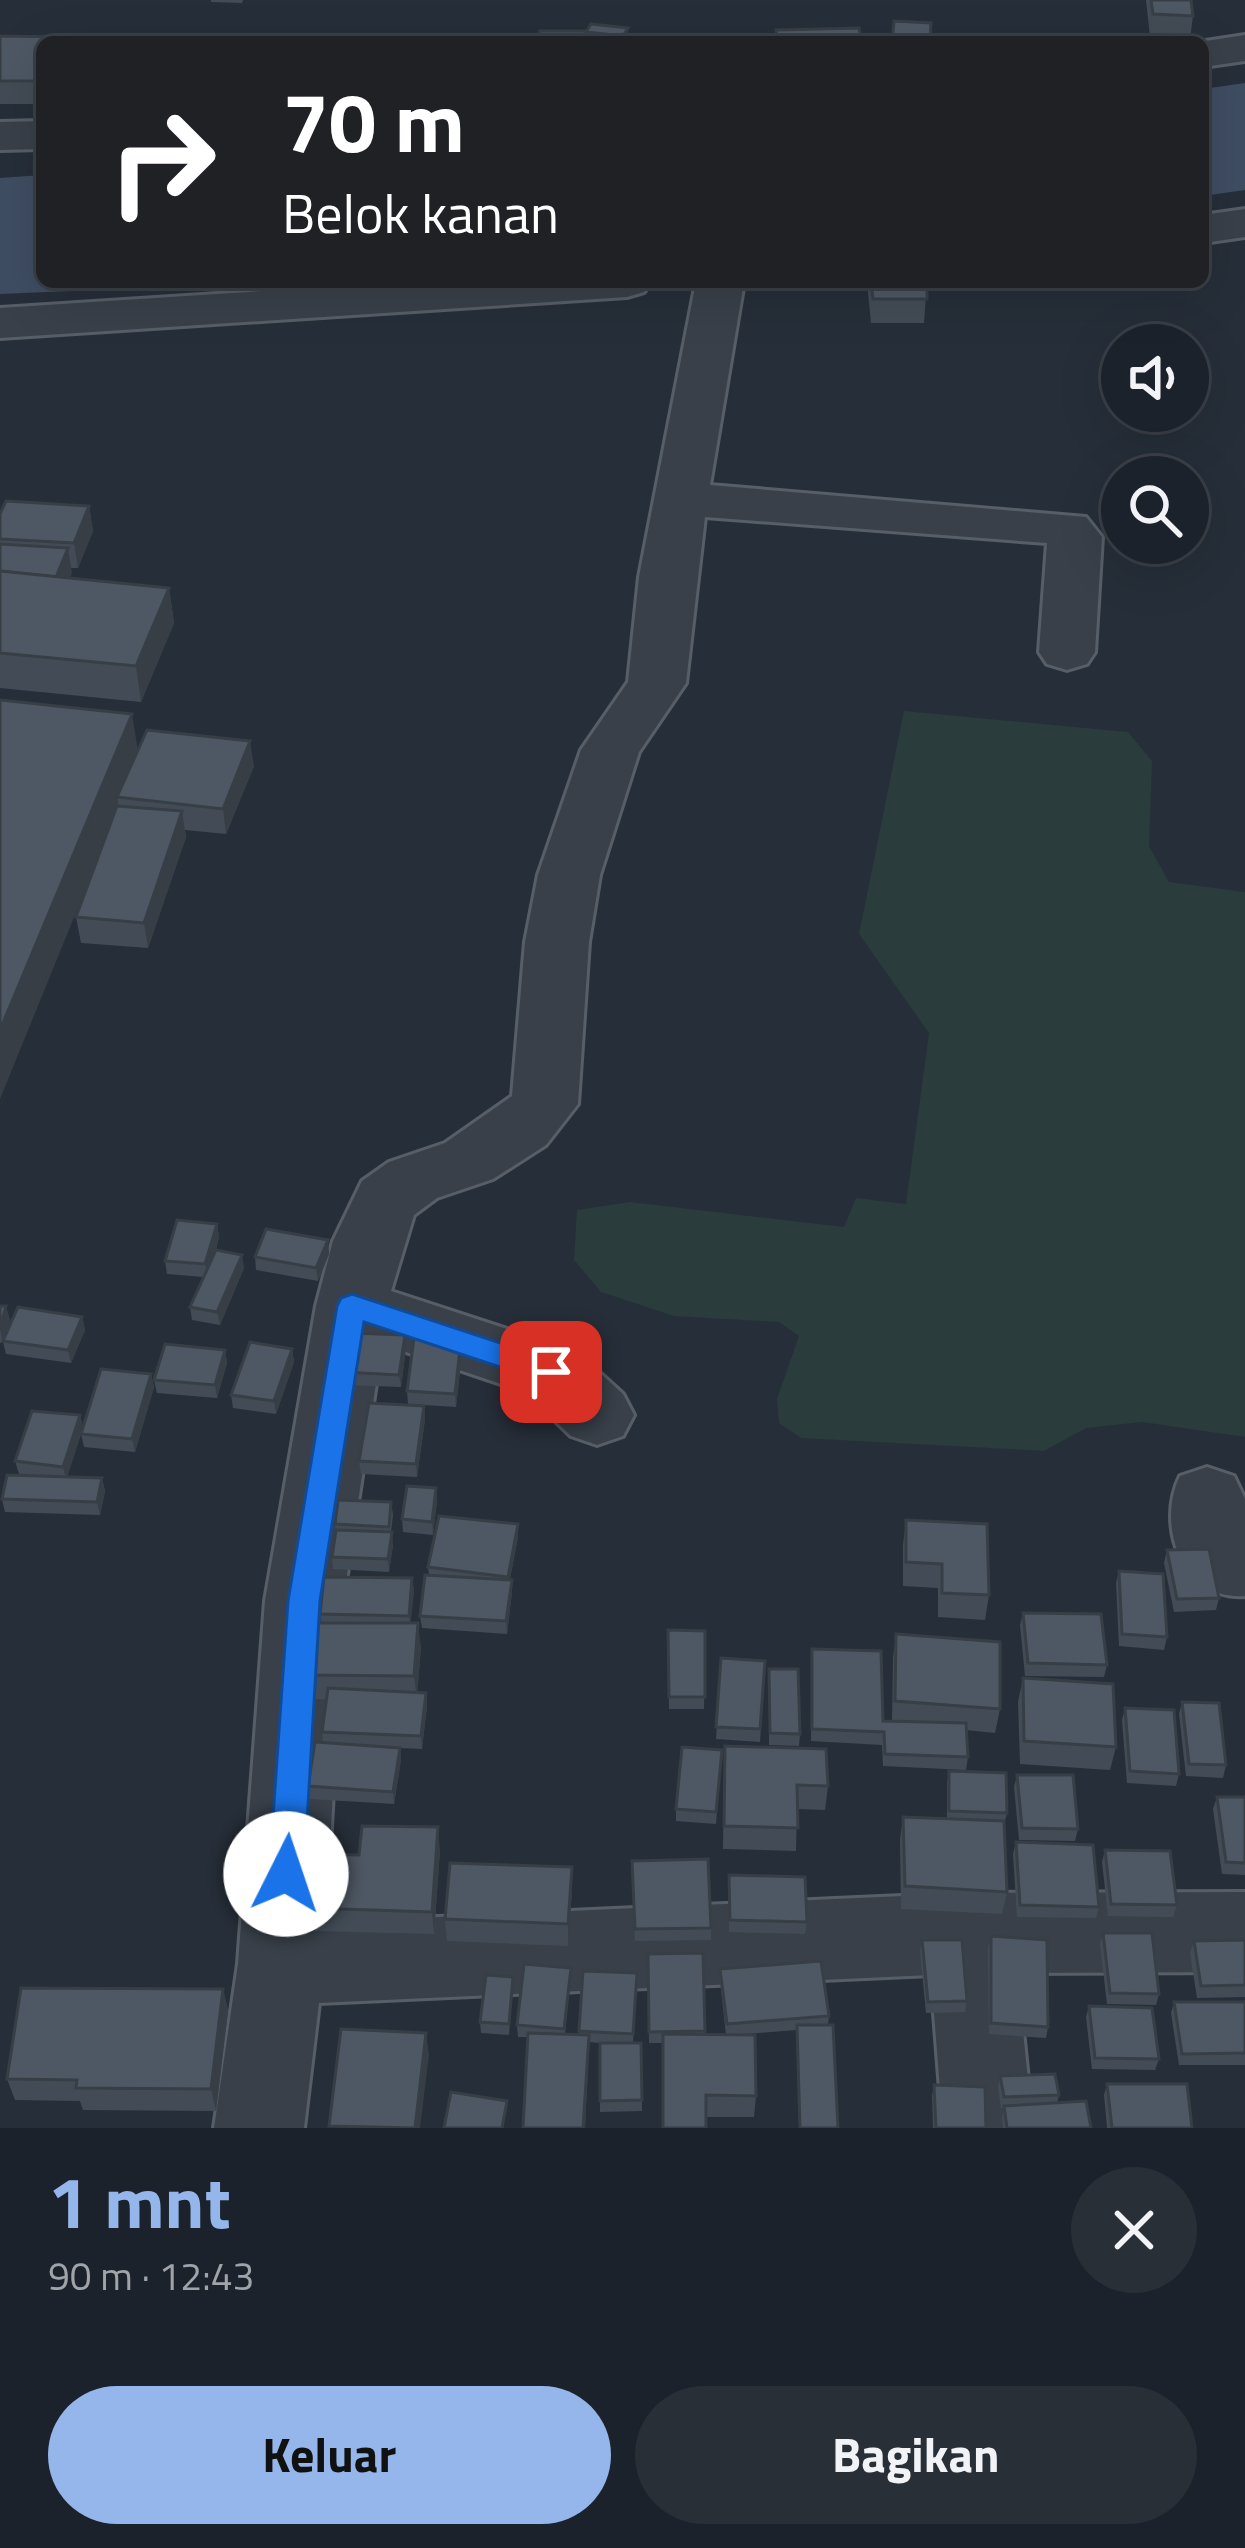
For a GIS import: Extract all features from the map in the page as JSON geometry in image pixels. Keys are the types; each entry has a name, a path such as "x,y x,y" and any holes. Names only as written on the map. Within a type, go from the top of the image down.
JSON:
{"street":[{"path":"1209,53 1245,48"},
{"path":"0,136 36,135"},
{"path":"1209,228 1245,223"},
{"path":"0,323 535,288"},
{"path":"259,2128 280,1964 304,1601 352,1306 368,1241 386,1199 412,1180 469,1160 522,1127 545,1104 557,942 568,874 610,750 657,682 680,499 719,288"},
{"path":"680,499 1067,528 1075,536 1067,652"},
{"path":"352,1306 551,1372 597,1415"},
{"path":"280,1964 970,1933 1245,1932"},
{"path":"970,1933 988,2128"}],"shaded area":[{"path":"904,711 1128,732 1152,761 1149,846 1169,882 1245,892 1245,1437 1142,1422 1086,1428 1044,1451 801,1438 779,1423 777,1399 799,1336 779,1322 674,1316 601,1292 574,1260 577,1210 630,1202 844,1227 856,1198 906,1204 929,1033 859,934"}],"water":[{"path":"1245,83 1245,190 1209,195 1209,88"},
{"path":"36,175 36,288 142,288 0,294 0,178"}],"building":[{"path":"1151,0 1191,0 1193,16 1153,14"},
{"path":"894,21 931,23 930,36 893,36"},
{"path":"591,24 628,28 623,36 586,32"},
{"path":"859,28 861,36 777,36 776,30"},
{"path":"540,31 585,31 585,36 540,36"},
{"path":"0,36 36,37 36,81 0,81"},
{"path":"872,288 927,288 927,299 873,299"},
{"path":"6,501 89,506 74,543 0,539 0,514"},
{"path":"0,544 68,548 56,577 0,571"},
{"path":"0,571 169,588 136,666 0,653"},
{"path":"0,700 132,714 0,1030"},
{"path":"147,730 250,741 223,809 117,797"},
{"path":"117,806 182,811 144,923 76,917"},
{"path":"177,1220 217,1224 205,1264 165,1261"},
{"path":"266,1229 328,1240 316,1268 255,1257"},
{"path":"216,1250 242,1255 217,1312 190,1307"},
{"path":"18,1307 82,1317 68,1350 3,1341"},
{"path":"350,1333 405,1335 399,1375 344,1372"},
{"path":"414,1338 461,1340 455,1394 407,1391"},
{"path":"250,1342 292,1349 274,1401 231,1395"},
{"path":"165,1344 225,1350 215,1385 154,1380"},
{"path":"101,1369 151,1374 132,1439 81,1434"},
{"path":"369,1403 424,1406 416,1464 359,1461"},
{"path":"32,1411 80,1415 63,1467 15,1461"},
{"path":"7,1475 102,1478 97,1502 2,1499"},
{"path":"407,1486 436,1488 432,1522 402,1519"},
{"path":"338,1500 391,1502 389,1527 335,1524"},
{"path":"439,1516 518,1524 508,1577 428,1567"},
{"path":"906,1520 987,1524 989,1595 942,1593 942,1564 906,1562"},
{"path":"336,1530 392,1532 388,1559 332,1557"},
{"path":"1209,1549 1219,1598 1177,1599 1167,1550"},
{"path":"1119,1571 1163,1574 1167,1637 1122,1634"},
{"path":"425,1575 512,1580 506,1621 420,1616"},
{"path":"324,1577 412,1578 409,1616 320,1614"},
{"path":"1023,1613 1101,1614 1107,1665 1028,1663"},
{"path":"313,1623 418,1623 414,1676 308,1675"},
{"path":"668,1630 705,1631 705,1697 669,1697"},
{"path":"896,1634 1000,1642 1000,1709 895,1701"},
{"path":"812,1649 881,1651 883,1721 966,1723 968,1757 885,1754 884,1732 812,1729"},
{"path":"721,1658 765,1661 760,1729 716,1727"},
{"path":"769,1669 798,1669 800,1734 770,1733"},
{"path":"1023,1678 1113,1684 1116,1747 1024,1741"},
{"path":"328,1688 426,1693 421,1736 322,1732"},
{"path":"1182,1702 1219,1703 1226,1765 1189,1764"},
{"path":"1125,1708 1174,1710 1179,1774 1130,1771"},
{"path":"315,1742 400,1748 393,1792 308,1786"},
{"path":"725,1746 826,1749 828,1786 797,1785 798,1828 724,1826"},
{"path":"682,1747 722,1750 716,1812 676,1809"},
{"path":"949,1771 1006,1773 1007,1813 949,1811"},
{"path":"1017,1775 1073,1775 1078,1829 1022,1828"},
{"path":"1217,1797 1245,1797 1245,1863 1226,1862"},
{"path":"903,1817 1004,1821 1007,1892 905,1886"},
{"path":"362,1826 438,1827 432,1912 311,1908 316,1854 359,1855"},
{"path":"1016,1842 1093,1845 1099,1907 1020,1905"},
{"path":"1105,1850 1170,1851 1177,1905 1111,1904"},
{"path":"708,1859 711,1928 635,1929 632,1861"},
{"path":"450,1863 572,1867 568,1924 445,1919"},
{"path":"729,1875 805,1877 807,1922 730,1920"},
{"path":"1103,1933 1152,1933 1159,1994 1110,1993"},
{"path":"991,1936 1047,1940 1048,2027 991,2023"},
{"path":"922,1940 962,1940 967,2001 928,2002"},
{"path":"1245,1940 1245,1985 1201,1986 1194,1941"},
{"path":"703,1953 705,2031 649,2032 648,1954"},
{"path":"821,1961 829,2016 727,2024 720,1969"},
{"path":"524,1964 571,1968 564,2029 517,2025"},
{"path":"583,1971 637,1973 633,2034 579,2031"},
{"path":"486,1975 513,1977 509,2024 480,2022"},
{"path":"21,1988 223,1989 211,2089 76,2088 77,2080 7,2079"},
{"path":"1174,2002 1245,2002 1245,2053 1182,2054"},
{"path":"1089,2006 1152,2008 1159,2059 1095,2058"},
{"path":"797,2025 833,2025 838,2128 800,2128"},
{"path":"341,2029 426,2033 415,2128 329,2126"},
{"path":"528,2033 589,2035 583,2128 523,2128"},
{"path":"663,2034 755,2035 756,2096 706,2095 706,2128 663,2128"},
{"path":"600,2043 641,2043 642,2100 600,2101"},
{"path":"1055,2074 1059,2095 1004,2097 1000,2076"},
{"path":"1107,2084 1187,2084 1192,2128 1112,2128"},
{"path":"934,2085 985,2087 986,2128 936,2128"},
{"path":"451,2092 507,2101 502,2128 444,2128"},
{"path":"1086,2101 1091,2128 1007,2128 1004,2106"}],"route":[{"path":"286,1874 304,1601 352,1306 551,1372"}]}
